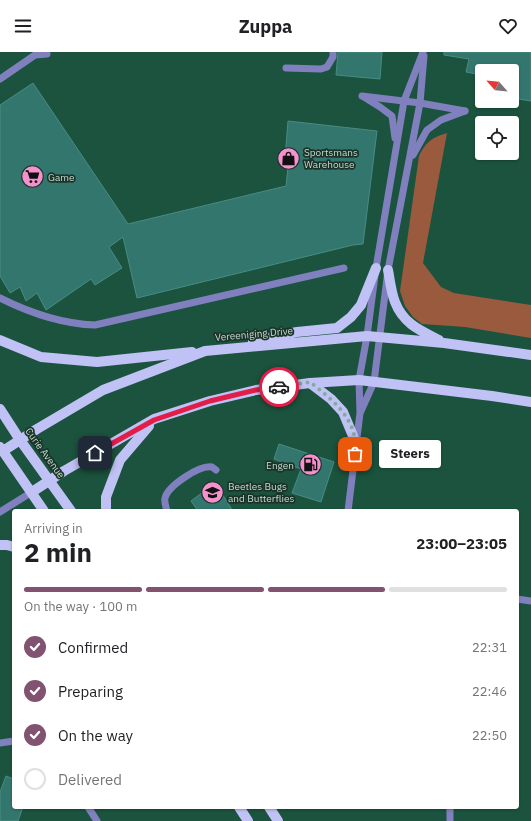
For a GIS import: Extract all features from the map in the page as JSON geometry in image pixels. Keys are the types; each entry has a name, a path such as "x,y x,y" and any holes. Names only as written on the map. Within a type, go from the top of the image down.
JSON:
{"main road":[{"path":"0,340 41,357 97,362 205,351 297,332 337,328 351,317 361,305 376,268"},
{"path":"388,270 395,301 406,321 418,330 444,342"},
{"name":"Vereeniging Drive","path":"1,450 103,390 205,351 367,336 444,342 531,355"},
{"path":"32,492 154,420 217,399 256,390 310,382 359,380 531,402"},
{"path":"310,382 331,399 343,412 356,443"},
{"name":"Curie Avenue","path":"0,409 20,440 70,509"},
{"path":"106,509 106,497 120,460 154,420"},
{"path":"1,450 43,509"},
{"path":"0,545 12,546"},
{"path":"240,809 248,821"},
{"path":"270,809 278,821"}],"street":[{"path":"286,68 320,69 327,67 330,63 333,52"},
{"path":"348,509 360,413 359,380 367,336 376,268 404,101 423,52"},
{"path":"360,413 374,382 381,337 388,270 420,103 423,52"},
{"path":"0,79 35,55 48,54"},
{"path":"396,155 395,130 392,116 380,106 362,96 420,103 465,111 441,120 427,130 410,159"},
{"path":"0,298 17,307 55,320 78,325 95,325 344,268"},
{"path":"167,509 165,499 167,493 173,486 186,476 203,467 212,467 216,470"},
{"path":"0,512 32,492"},
{"path":"519,599 531,601"},
{"path":"0,743 12,741"},
{"path":"89,809 97,821"},
{"path":"450,809 450,821"}],"shaded area":[{"path":"447,133 423,263 441,287 454,293 531,305 531,338 465,327 422,324 413,317 405,306 400,291 419,156 424,147 430,141"}],"building":[{"path":"338,52 382,52 380,79 336,75"},
{"path":"444,52 531,52 531,101 519,99 519,64 475,64 475,74 466,72 469,59 444,55"},
{"path":"33,83 128,224 286,186 289,158 285,158 288,121 377,131 363,244 353,245 137,298 123,237 109,247 122,268 95,285 91,279 46,310 37,293 26,301 20,287 10,293 0,276 0,105"},
{"path":"279,444 334,462 321,502 292,493 301,469 274,459"},
{"name":"Beetles Bugs and Butterflies","path":"215,483 232,509 197,509 191,501"},
{"path":"6,776 12,778 12,809 22,809 18,821 0,821 0,792"}],"way so far":[{"path":"279,387 310,382 337,404 343,412 354,434 356,443 355,454"}],"place":[{"name":"Sportsmans Warehouse","path":"289,158"},
{"name":"Game","path":"33,177"},
{"name":"Steers","path":"355,454"},
{"name":"Engen","path":"310,465"},
{"name":"Beetles Bugs and Butterflies","path":"212,492"}],"route":[{"path":"95,453 154,420 210,401 256,390 279,387"}]}
